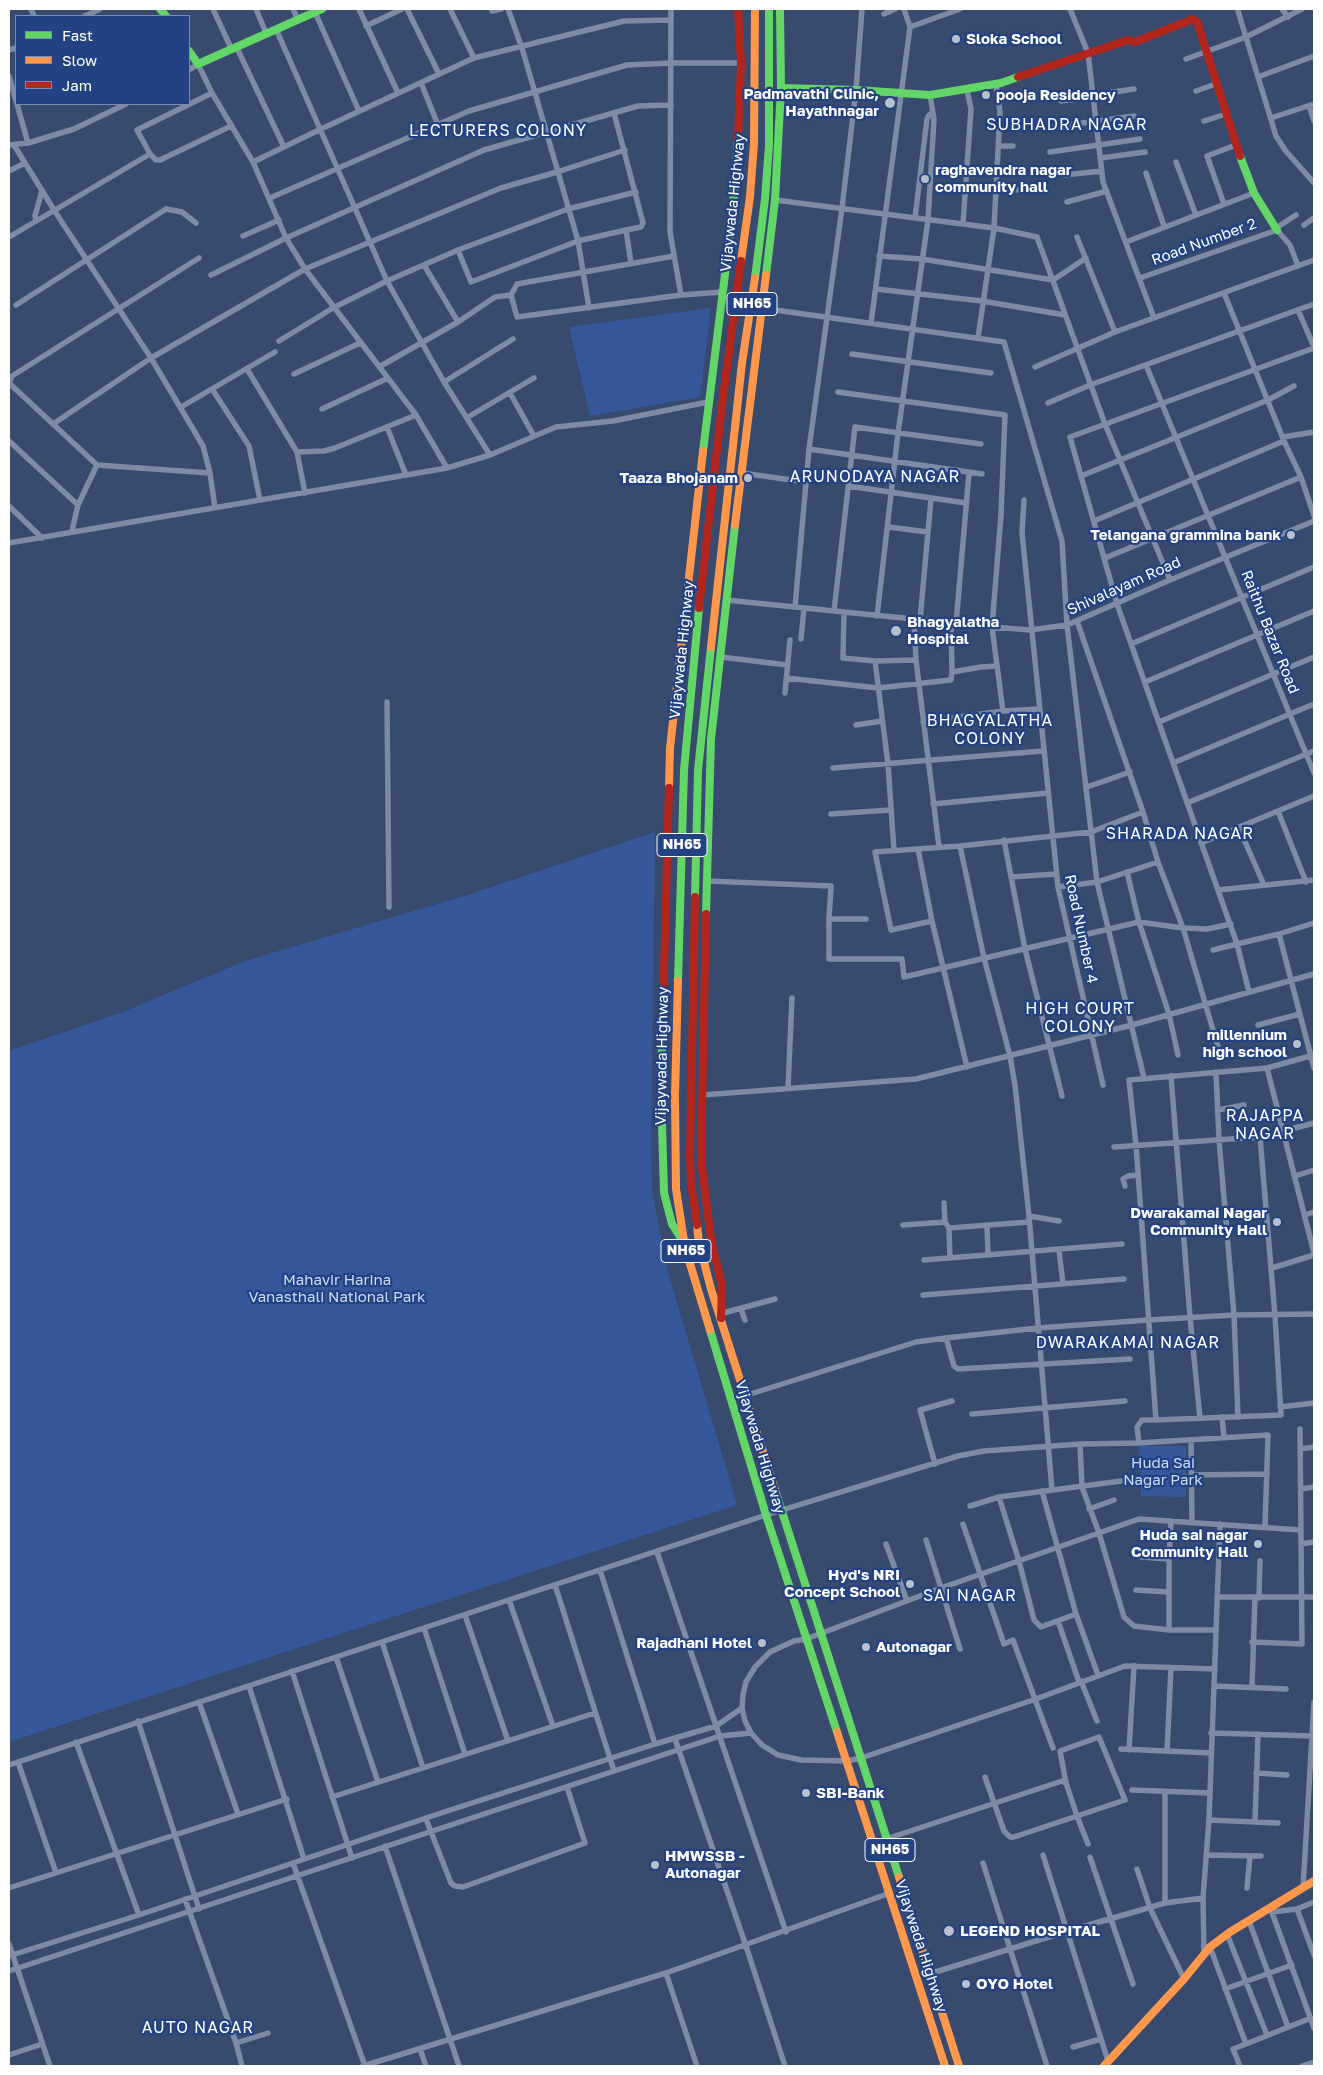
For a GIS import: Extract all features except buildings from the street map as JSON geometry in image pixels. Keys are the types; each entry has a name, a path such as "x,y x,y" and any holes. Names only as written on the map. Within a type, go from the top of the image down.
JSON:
{"main road":[{"path":"684,1241 672,1224 664,1193 662,1167 661,1091 670,748 708,402 732,218 738,146 740,63 738,9"},
{"name":"Vijaywada Highway","path":"755,9 754,144 744,241 723,397 693,656 684,770 676,1010 675,1155 679,1216 684,1241 766,1515 945,2066"},
{"name":"Vijaywada Highway","path":"769,9 769,145 765,199 741,372 698,770 690,1173 699,1243 744,1396 959,2066"},
{"path":"722,1316 722,1286 710,1231 701,1160 711,739 775,200 781,88 780,9"},
{"path":"190,52 198,64 317,10"},
{"path":"781,88 930,94 967,90 996,84 1128,40 1134,42 1193,19 1197,22 1236,146 1254,192 1276,229"},
{"path":"744,241 759,243"},
{"path":"1106,2064 1184,1979 1207,1950 1227,1934 1249,1920 1271,1910 1314,1881"}],"street":[{"path":"87,15 100,9"},
{"path":"213,9 284,147"},
{"path":"256,9 266,33"},
{"path":"293,9 298,20"},
{"path":"358,9 398,93"},
{"path":"366,26 402,9"},
{"path":"407,9 439,74"},
{"path":"450,9 474,58"},
{"path":"492,11 501,9"},
{"path":"508,9 522,48 578,241 588,308"},
{"path":"671,9 670,232 681,296"},
{"path":"795,607 809,449 842,208 856,90 862,9"},
{"path":"884,14 895,9"},
{"path":"871,323 910,27 904,9"},
{"path":"910,27 960,9"},
{"path":"1070,9 1088,53 1102,171 1107,191 1154,318"},
{"path":"1282,9 1288,17"},
{"path":"1186,59 1246,37 1302,9"},
{"path":"317,10 359,111"},
{"path":"1238,11 1276,136 1285,150 1314,183"},
{"path":"253,162 474,58 522,48 624,20 671,20"},
{"path":"276,29 387,281 444,382 490,455"},
{"path":"1258,77 1314,56"},
{"path":"270,198 469,111 535,94 627,65 740,63"},
{"path":"190,69 198,64 212,93 253,162 286,238 305,269 416,415 447,468"},
{"path":"9,76 13,92"},
{"path":"421,83 438,125"},
{"path":"978,338 994,228 1000,146 1000,112 996,84"},
{"path":"1196,91 1216,84"},
{"path":"1061,102 1134,89"},
{"path":"963,224 971,109 967,90"},
{"path":"190,104 212,93"},
{"path":"877,616 898,433 928,220 934,119 930,94"},
{"path":"18,105 28,143"},
{"path":"188,105 137,130 150,154 156,160 160,160 231,126"},
{"path":"210,275 286,238 484,150 546,134 638,106 671,105"},
{"path":"1271,118 1311,105 1314,121"},
{"path":"118,106 74,129 28,143 12,145 151,358 203,446 210,473 215,508"},
{"path":"458,250 470,282 578,241 643,225 614,113"},
{"path":"915,218 927,119 932,114"},
{"path":"1204,121 1226,114"},
{"path":"1046,128 1134,116"},
{"path":"1050,152 1099,143 1140,139"},
{"path":"1000,146 1013,146"},
{"path":"1224,204 1207,156 1236,146"},
{"path":"53,424 151,358 305,269 501,188 625,150"},
{"path":"1101,158 1144,152"},
{"path":"9,237 150,154"},
{"path":"1176,162 1196,215"},
{"path":"9,171 25,163"},
{"path":"1064,175 1102,171"},
{"path":"1146,173 1164,226"},
{"path":"997,188 1019,190"},
{"path":"36,221 35,216 42,190"},
{"path":"1067,202 1107,191"},
{"path":"279,341 333,308 387,281 458,250 568,209 636,192"},
{"path":"1126,242 1254,192"},
{"path":"775,200 994,228 1037,236 1105,424 1170,580"},
{"path":"16,305 166,209 182,212 196,223"},
{"name":"Road Number 2","path":"1140,278 1276,229 1296,215"},
{"path":"1304,225 1314,218"},
{"path":"243,236 279,220"},
{"path":"1276,229 1290,245 1298,266"},
{"path":"626,230 631,263"},
{"path":"1078,237 1115,332"},
{"path":"674,256 517,284 511,295 517,317 722,292"},
{"path":"879,256 922,259 1053,280 1086,258"},
{"path":"199,258 10,374 9,383 97,465 210,473"},
{"path":"1034,366 1115,332 1314,260"},
{"path":"424,265 458,322"},
{"path":"876,288 982,301 1066,315"},
{"path":"1224,293 1283,439 1301,477 1314,516"},
{"path":"379,367 458,322 495,297 511,295"},
{"path":"1048,403 1090,384 1314,304"},
{"path":"761,308 1004,342 1062,541 1067,625 1097,882 1144,1078"},
{"path":"1249,992 1231,924 1117,604 1070,437 1256,371 1314,348 1298,310"},
{"path":"444,382 513,339"},
{"path":"294,374 360,343"},
{"path":"181,407 275,352"},
{"path":"852,354 992,373"},
{"name":"Raithu Bazar Road","path":"1146,365 1314,773"},
{"path":"247,369 297,452 304,493"},
{"path":"322,409 388,378"},
{"path":"468,418 534,378"},
{"path":"1081,476 1268,400 1294,386"},
{"path":"212,389 249,446 260,500"},
{"path":"838,392 1005,415 1001,515 992,628 1003,711"},
{"path":"510,393 534,436"},
{"path":"9,544 72,531 447,468 490,455 556,427 613,421 708,402"},
{"path":"297,452 309,450 324,451 416,415"},
{"path":"387,427 406,475"},
{"path":"834,611 855,427 981,444"},
{"path":"1094,521 1283,439 1314,432"},
{"path":"9,441 78,505"},
{"path":"809,449 982,474"},
{"path":"72,531 78,505 97,465"},
{"path":"742,473 806,482"},
{"path":"786,678 878,688 951,680 954,624 969,473"},
{"path":"1104,558 1301,477"},
{"path":"848,486 891,494 966,503"},
{"path":"932,499 917,620 916,660 938,847"},
{"name":"Road Number 4","path":"1024,500 1022,533 1030,630 1056,874 1068,938 1102,1086"},
{"path":"9,506 42,538"},
{"name":"Shivalayam Road","path":"726,600 992,628 1030,630 1067,625 1226,556 1314,521"},
{"path":"888,527 928,532"},
{"path":"1131,644 1314,567"},
{"path":"801,639 804,608"},
{"path":"1145,682 1314,611"},
{"path":"844,612 843,658 875,661 916,660"},
{"path":"1077,620 1144,812 1158,862 1183,928 1218,1047"},
{"path":"785,693 790,640"},
{"path":"721,657 787,665"},
{"path":"1159,722 1314,657"},
{"path":"875,661 888,764 894,851"},
{"path":"952,672 997,666"},
{"path":"386,702 389,906"},
{"path":"1173,763 1314,704"},
{"path":"923,722 1003,711 1039,709"},
{"path":"856,725 882,721"},
{"path":"833,768 1043,751"},
{"path":"1187,803 1314,751"},
{"path":"1087,787 1130,772"},
{"path":"933,804 1048,793"},
{"path":"1202,843 1314,796"},
{"path":"831,814 891,810"},
{"path":"1278,811 1306,882"},
{"path":"932,920 890,930 874,852 960,846 1091,832 1144,812"},
{"path":"1239,828 1264,886"},
{"path":"1004,840 1025,949 1062,1096"},
{"path":"960,846 984,958 1010,1056 1015,1085 1029,1219 1052,1490"},
{"path":"918,848 932,920 967,1067"},
{"path":"1058,887 1097,882 1158,862"},
{"path":"1127,872 1139,922 1169,1014 1178,1055"},
{"path":"1011,877 1056,874"},
{"path":"1218,890 1314,880"},
{"path":"707,881 831,886 829,959 902,959 904,977 1139,922 1207,930 1231,924"},
{"path":"829,919 866,919"},
{"path":"1213,950 1279,934 1314,923"},
{"path":"1279,934 1313,1055 1314,1068"},
{"path":"702,1095 916,1078 1091,1035 1314,974"},
{"path":"788,1088 792,998"},
{"path":"1258,1025 1300,1014"},
{"path":"1156,1420 1136,1146 1129,1080 1267,1068 1313,1055"},
{"path":"1267,1068 1314,1254 1272,1268"},
{"path":"1216,1072 1219,1140 1234,1315 1238,1417"},
{"path":"1171,1076 1200,1418"},
{"path":"1218,1110 1244,1105"},
{"path":"1114,1147 1260,1137 1314,1123"},
{"path":"1140,1443 1137,1427 1142,1420 1281,1415 1276,1316 1260,1137"},
{"path":"1295,1176 1314,1170"},
{"path":"1126,1186 1123,1179 1128,1176 1138,1175"},
{"path":"944,1203 945,1222 949,1228 950,1258"},
{"path":"1305,1214 1314,1212"},
{"path":"949,1228 986,1226 1029,1219 1059,1221"},
{"path":"902,1224 945,1222"},
{"path":"986,1226 988,1255"},
{"path":"924,1260 1122,1244"},
{"path":"1059,1250 1063,1284"},
{"path":"923,1295 1124,1279"},
{"path":"722,1316 775,1299"},
{"path":"741,1310 745,1320"},
{"path":"744,1396 916,1342 1038,1328 1190,1317 1314,1314"},
{"path":"946,1338 954,1366 958,1369 1130,1359"},
{"path":"935,1464 920,1410 952,1401"},
{"path":"972,1414 1125,1401"},
{"path":"1280,1407 1314,1403"},
{"path":"1222,1418 1224,1437"},
{"path":"1252,1642 1302,1644 1300,1429"},
{"path":"9,1765 766,1515 984,1451 1080,1444 1191,1441 1268,1435 1265,1527"},
{"path":"1191,1441 1192,1522"},
{"path":"1080,1444 1082,1487 1099,1533 1124,1617 1134,1626 1169,1630 1215,1630"},
{"path":"1300,1449 1314,1447"},
{"path":"1190,1474 1267,1474"},
{"path":"970,1506 999,1498 1129,1480"},
{"path":"1301,1489 1314,1487"},
{"path":"1042,1492 1076,1614 1098,1675"},
{"path":"999,1498 1019,1561 1034,1620 1041,1627 1076,1614"},
{"path":"1089,1509 1114,1500"},
{"path":"1215,1668 1125,1666 1080,1681 1036,1699 861,1758 847,1761 801,1760 778,1755 762,1745 751,1733 745,1721 742,1708 746,1682 756,1666 770,1652 794,1641 806,1639 941,1588 1139,1519 1301,1530"},
{"path":"1169,1630 1171,1521"},
{"path":"963,1524 1004,1644 1013,1640 1053,1748"},
{"path":"1220,1524 1209,1820 1203,1898 1207,1950 1225,1989 1246,2044"},
{"path":"926,1540 960,1649"},
{"path":"1301,1544 1314,1542"},
{"path":"886,1544 907,1601"},
{"path":"657,1552 786,1932"},
{"path":"1141,1557 1169,1559"},
{"path":"1252,1687 1252,1642 1260,1561"},
{"path":"600,1570 655,1744"},
{"path":"555,1585 614,1771"},
{"path":"1136,1590 1169,1592"},
{"path":"1216,1598 1314,1597"},
{"path":"509,1600 553,1726"},
{"path":"465,1615 508,1741"},
{"path":"1058,1621 1097,1721"},
{"path":"424,1628 465,1754"},
{"path":"382,1642 423,1768"},
{"path":"336,1657 378,1782"},
{"path":"1129,1750 1134,1666"},
{"path":"1167,1751 1171,1668"},
{"path":"292,1671 352,1858"},
{"path":"249,1686 287,1799 304,1859"},
{"path":"1214,1686 1286,1689"},
{"path":"199,1702 238,1814"},
{"path":"1303,1888 1314,1702"},
{"path":"11,1955 655,1744 675,1740 716,1726 742,1708"},
{"path":"332,1797 595,1713"},
{"path":"138,1721 199,1909"},
{"path":"9,1971 720,1736 751,1733"},
{"path":"1211,1733 1312,1736"},
{"path":"1255,1821 1258,1734"},
{"path":"985,1777 1004,1831 1010,1837 1077,1816 1124,1800 1099,1737 1060,1751 1066,1783 1077,1816 1088,1844"},
{"path":"675,1740 785,2066"},
{"path":"76,1742 139,1914"},
{"path":"1121,1749 1211,1753"},
{"path":"18,1762 56,1873"},
{"path":"1256,1773 1287,1775"},
{"path":"886,1839 1062,1781 1066,1783"},
{"path":"426,1819 451,1883 455,1886 463,1887 585,1843 567,1786"},
{"path":"1132,1790 1209,1793"},
{"path":"1165,1791 1165,1903"},
{"path":"9,1888 287,1799"},
{"path":"1209,1820 1278,1823"},
{"path":"384,1846 459,2066"},
{"path":"1206,1855 1261,1856"},
{"path":"1043,1856 1101,2039 1106,2064"},
{"path":"1247,1888 1250,1856"},
{"path":"1090,1858 1134,1984"},
{"path":"293,1863 364,2066 385,2063 420,2049 666,1974 890,1893"},
{"path":"983,1864 1047,2066"},
{"path":"1137,1869 1150,1908 1184,1979"},
{"path":"185,1898 236,2043 242,2066"},
{"path":"929,1974 1165,1903 1203,1898"},
{"path":"1314,1902 1297,1909 1271,1910 1314,2028"},
{"path":"1297,1909 1314,1952"},
{"path":"1249,1920 1288,2027"},
{"path":"1227,1934 1267,2035"},
{"path":"9,1944 11,1955 50,2066"},
{"path":"1225,1989 1292,1965"},
{"path":"666,1974 697,2066"},
{"path":"1240,2066 1233,2049 1311,2018"},
{"path":"236,2043 268,2033"},
{"path":"1073,2047 1101,2039"},
{"path":"9,2055 42,2044"},
{"path":"420,2049 426,2066"},
{"path":"1302,2066 1314,2062"}],"green space":[{"path":"711,308 700,397 590,416 569,327"},
{"name":"Mahavir Harina Vanasthali National Park","path":"655,832 652,1192 668,1272 737,1505 9,1742 9,1051 123,1012 245,961 471,894"},
{"name":"Huda Sai Nagar Park","path":"1139,1446 1186,1446 1186,1497 1141,1496"}],"traffic: fast":[{"path":"160,9 165,15"},
{"path":"190,52 198,64 322,9"},
{"path":"755,278 765,199 769,145 769,9"},
{"path":"766,275 775,200 781,88 780,9"},
{"path":"781,88 856,90 930,95 1001,83 1018,77"},
{"path":"703,451 732,218 738,139"},
{"path":"1240,156 1254,193 1277,230"},
{"path":"706,914 711,739 735,525"},
{"path":"678,981 684,770 699,608"},
{"path":"695,897 698,770 711,647"},
{"path":"662,1043 661,1091 664,1193 672,1224 681,1238"},
{"path":"710,1330 766,1515 837,1732"},
{"path":"777,1496 899,1877"}],"traffic: slow":[{"path":"741,261 750,197 754,143 755,9"},
{"path":"735,525 766,275"},
{"path":"711,647 742,363 755,278"},
{"path":"669,788 670,748 703,451"},
{"path":"678,981 675,1096 676,1189 685,1247 710,1330"},
{"path":"697,1225 699,1243 711,1289 777,1496"},
{"path":"837,1732 945,2066"},
{"path":"899,1877 959,2066"},
{"path":"1104,2066 1184,1979 1210,1947 1230,1932 1314,1881"}],"traffic: jam":[{"path":"738,9 741,63 738,139"},
{"path":"1018,77 1128,40 1135,42 1193,19 1197,22 1240,156"},
{"path":"699,608 723,397 741,261"},
{"path":"662,1043 669,788"},
{"path":"695,897 690,1155 691,1183 697,1225"},
{"path":"706,914 701,1160 711,1239 722,1286 721,1318"}],"place":[{"name":"Sloka School","path":"956,39"},
{"name":"pooja Residency","path":"986,95"},
{"name":"Padmavathi Clinic, Hayathnagar","path":"890,103"},
{"name":"raghavendra nagar community hall","path":"925,179"},
{"name":"Taaza Bhojanam","path":"748,478"},
{"name":"Telangana grammina bank","path":"1291,535"},
{"name":"Bhagyalatha Hospital","path":"896,631"},
{"name":"millennium high school","path":"1297,1044"},
{"name":"Dwarakamai Nagar Community Hall","path":"1277,1222"},
{"name":"Huda sai nagar Community Hall","path":"1258,1544"},
{"name":"Hyd's NRI Concept School","path":"910,1584"},
{"name":"Rajadhani Hotel","path":"762,1643"},
{"name":"Autonagar","path":"866,1647"},
{"name":"SBI-Bank","path":"806,1793"},
{"name":"HMWSSB - Autonagar","path":"655,1865"},
{"name":"LEGEND HOSPITAL","path":"949,1931"},
{"name":"OYO Hotel","path":"966,1984"}],"district":[{"name":"SUBHADRA NAGAR","path":"1067,125"},
{"name":"LECTURERS COLONY","path":"498,131"},
{"name":"ARUNODAYA NAGAR","path":"875,477"},
{"name":"BHAGYALATHA COLONY","path":"990,730"},
{"name":"SHARADA NAGAR","path":"1180,834"},
{"name":"HIGH COURT COLONY","path":"1080,1018"},
{"name":"RAJAPPA NAGAR","path":"1265,1125"},
{"name":"DWARAKAMAI NAGAR","path":"1128,1343"},
{"name":"SAI NAGAR","path":"970,1596"},
{"name":"AUTO NAGAR","path":"198,2028"}]}
